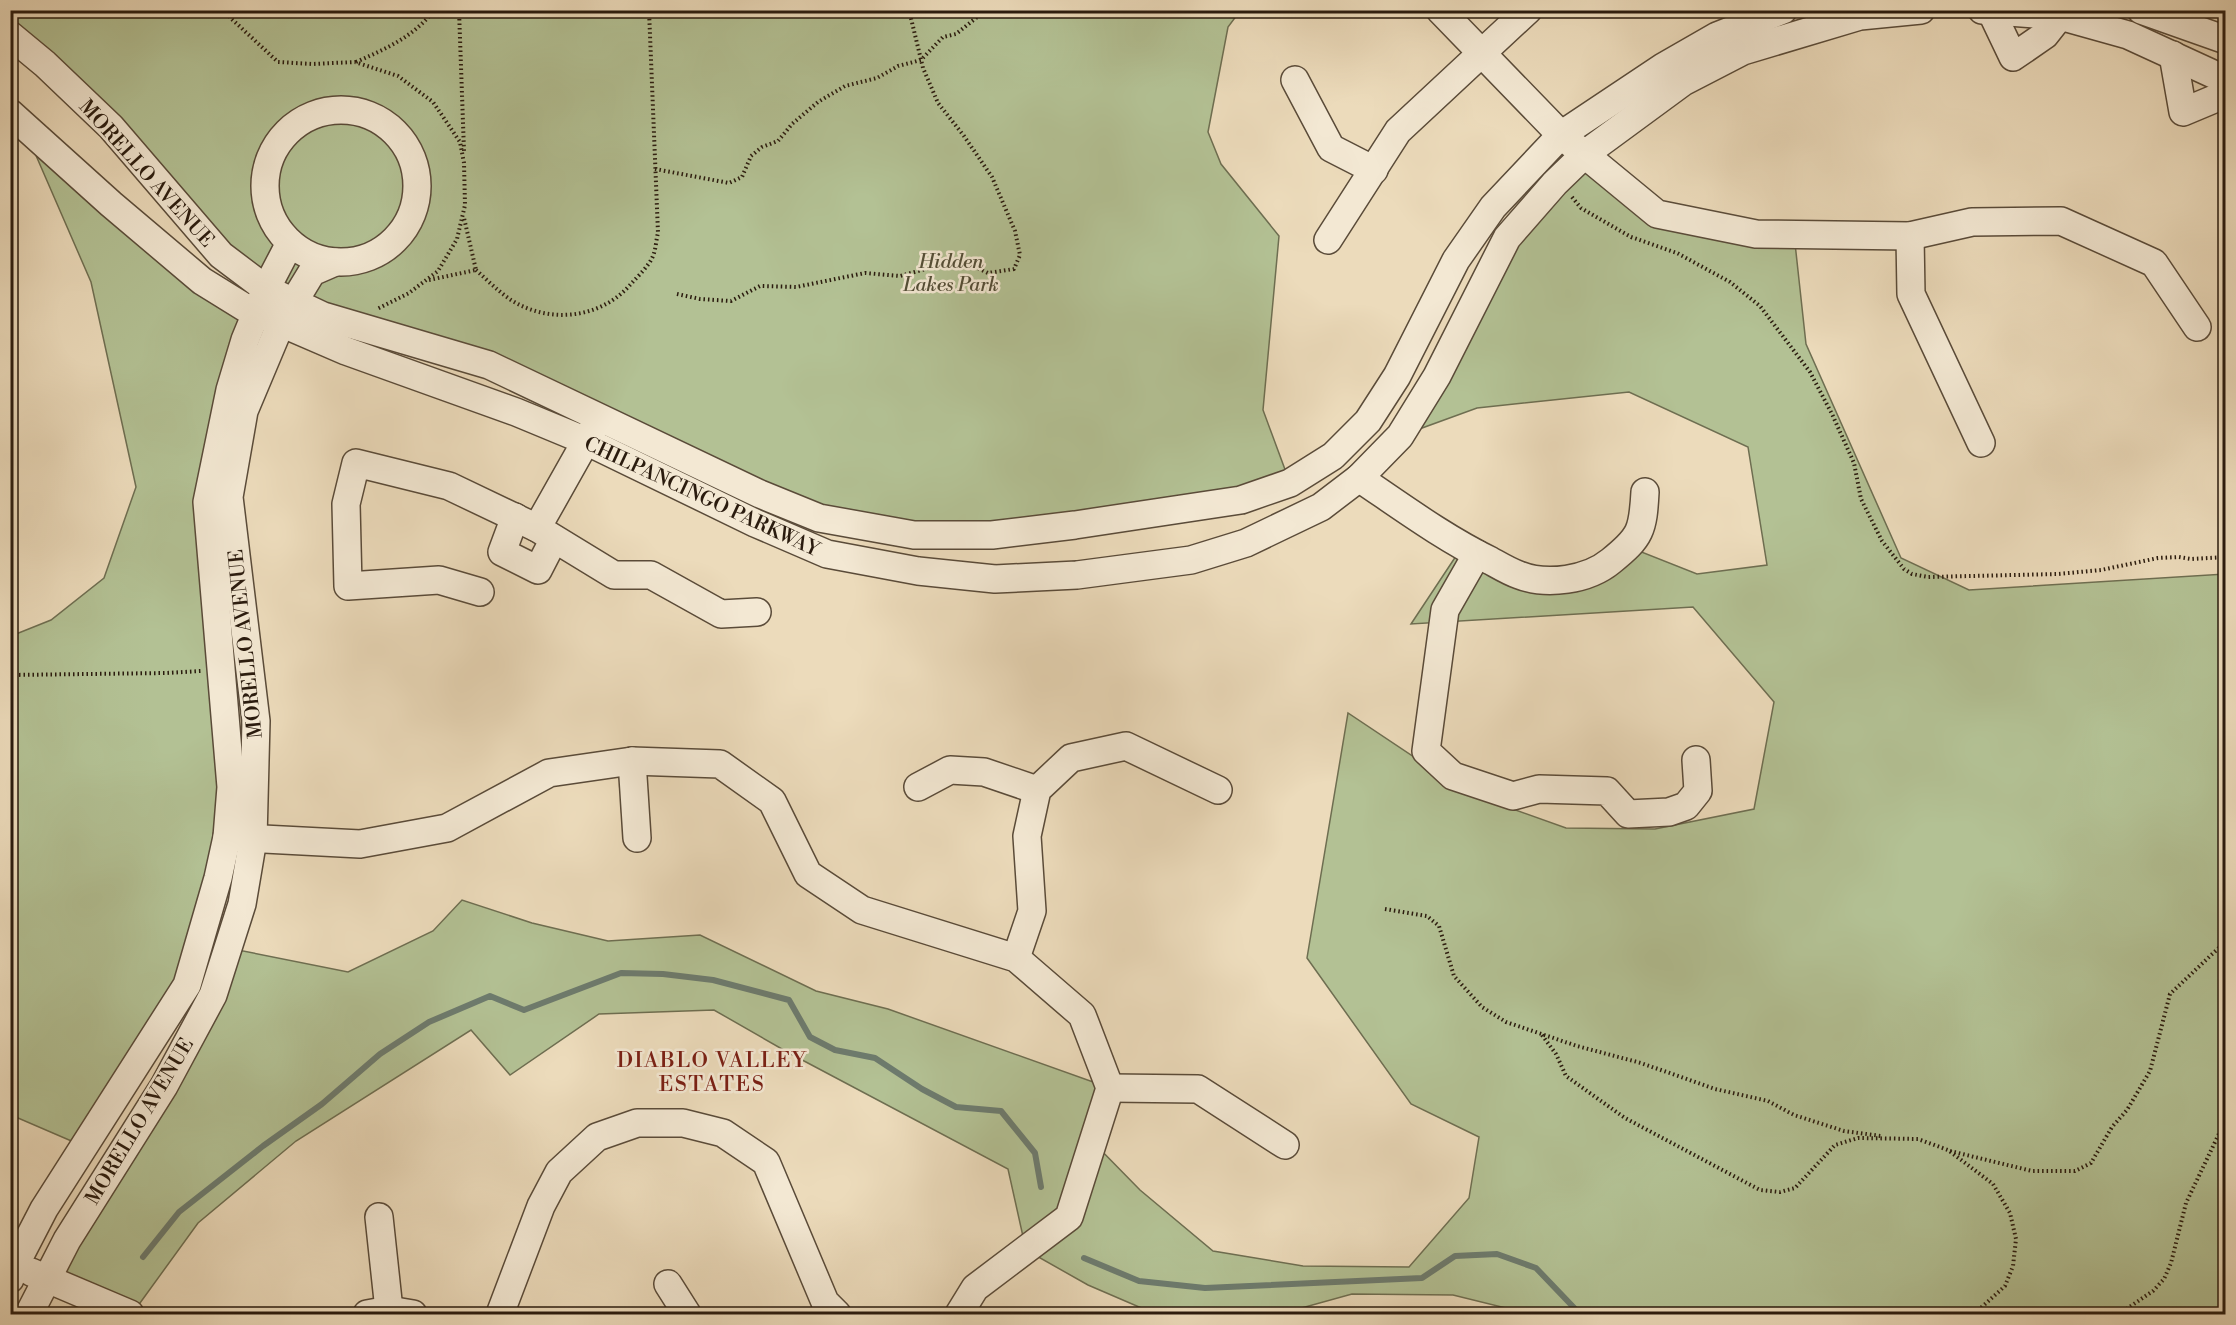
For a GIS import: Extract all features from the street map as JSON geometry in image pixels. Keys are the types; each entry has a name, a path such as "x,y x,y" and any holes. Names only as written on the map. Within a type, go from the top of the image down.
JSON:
{"street":[{"path":"1440,10 1561,135 1658,214 1756,234 1910,236 1972,222 2061,221 2154,263 2197,327"},
{"path":"1328,240 1398,130 1528,10"},
{"name":"CHILPANCINGO PARKWAY","path":"287,313 323,316 489,365 760,494 819,518 914,535 992,535 1241,500 1290,483 1333,456 1368,421 1397,376 1456,260 1493,207 1561,135 1663,67 1717,36 1783,10"},
{"name":"CHILPANCINGO PARKWAY","path":"261,301 287,313 346,351 516,412 586,441 755,523 827,554 918,571 995,579 1077,575 1191,560 1246,543 1321,507 1359,478 1400,436 1437,376 1507,238 1555,183 1586,154 1683,82 1743,51 1860,16 1921,10"},
{"path":"1982,10 2060,16 2128,35 2173,55 2224,79 2183,112 2173,55"},
{"path":"2141,10 2226,40"},
{"path":"1991,11 2013,57 2044,35 2060,16"},
{"name":"MORELLO AVENUE","path":"10,35 111,127 261,301"},
{"name":"MORELLO AVENUE","path":"10,56 66,84"},
{"path":"1295,80 1331,148 1374,170"},
{"path":"328,111 351,111 377,119 396,133 410,152 418,179 413,213 405,229 390,245 373,256 352,262 335,262 309,256 290,243 276,227 268,209 265,190 266,169 276,147 296,125 307,118 328,111"},
{"name":"MORELLO AVENUE","path":"10,113 111,204 202,280 244,307 261,301"},
{"path":"1910,236 1911,294 1981,443"},
{"path":"261,301 290,243"},
{"name":"MORELLO AVENUE","path":"29,1314 66,1240 164,1086 213,995 242,904 253,839 256,721 229,497 244,411 287,313 312,272 335,262"},
{"name":"MORELLO AVENUE","path":"12,1269 44,1209 187,985 218,878 227,837 231,787 219,669 207,502 230,390 245,340 261,301"},
{"path":"535,528 600,417"},
{"path":"480,592 439,580 348,586 346,504 357,463 449,486 535,528 614,575 651,575 721,614 757,612"},
{"path":"1359,478 1462,547 1520,576 1542,580 1592,573 1629,547 1639,534 1645,492"},
{"path":"1477,554 1445,610 1426,751 1453,776 1513,796 1539,789 1607,791 1628,814 1669,812 1686,806 1698,791 1696,760"},
{"path":"1016,958 1032,911 1027,836 1037,790 1071,758 1126,746 1218,790"},
{"path":"632,761 637,838"},
{"path":"227,837 360,844 447,828 549,773 632,761 720,764 772,801 808,873 862,910 1016,958 1082,1015 1110,1088 1069,1217 975,1288 959,1314"},
{"path":"918,787 950,770 984,772 1037,790"},
{"path":"1110,1088 1198,1089 1285,1145"},
{"path":"500,1314 541,1206 560,1172 597,1137 637,1123 683,1123 723,1133 766,1162 825,1302 837,1314"},
{"path":"379,1217 390,1313"},
{"path":"12,1269 46,1278 130,1314"},
{"path":"668,1284 687,1314"}],"path":[{"path":"222,10 278,62 312,64 355,62 398,76 433,102 460,142 464,163"},
{"path":"355,62 398,43 425,23 434,10"},
{"path":"366,311 377,309 409,293 438,271 457,240 465,205 459,10"},
{"path":"463,214 476,270 512,301 529,309 549,314 570,315 593,311 611,303 626,289 653,256 658,233 649,10"},
{"path":"676,294 700,299 731,301 760,286 796,287 865,273 900,276 963,261 988,273 1014,269 1020,255 1015,231 992,177 938,103 921,60 909,10"},
{"path":"655,169 729,183 742,177 751,156 762,147 778,141 792,124 818,102 845,86 877,78 898,66 921,60 943,37 956,34 986,10"},
{"path":"1555,183 1581,208 1610,226 1647,244 1677,253 1739,287 1760,306 1810,372 1854,464 1861,498 1875,529 1897,561 1912,574 1928,577 2058,574 2101,570 2158,558 2226,557"},
{"path":"425,280 476,270"},
{"path":"10,675 166,673 219,669"},
{"path":"1385,909 1427,916 1439,926 1454,976 1482,1007 1506,1022 1542,1035 1641,1063 1715,1089 1768,1101 1794,1115 1844,1131 1894,1138"},
{"path":"1542,1035 1556,1054 1566,1076 1594,1096 1625,1118 1760,1190 1780,1192 1795,1188 1835,1145 1858,1138 1918,1139 1948,1150 2032,1171 2075,1171 2091,1163 2150,1071 2170,994 2226,941"},
{"path":"2119,1314 2153,1291 2164,1279 2171,1263 2186,1203 2226,1119"},
{"path":"1948,1150 1993,1184 2010,1213 2016,1239 2013,1266 2005,1286 1974,1314"}],"green space":[{"name":"Hidden Lakes Park","path":"10,11 1240,11 1228,27 1208,132 1221,164 1279,236 1263,410 1290,483 992,535 819,518 611,422 266,289 11,35"},
{"path":"21,121 244,307 230,390 231,787 187,985 83,1146 11,1115 11,636 51,620 104,578 136,487 91,282"},
{"path":"1585,154 1657,214 1794,234 1806,344 1901,558 1969,590 2225,574 2225,1314 1530,1314 1453,1295 1352,1294 1280,1314 1180,1314 1146,1310 1088,1285 1026,1250 1008,1169 789,1053 714,1010 599,1014 510,1075 471,1030 296,1141 198,1223 132,1314 46,1278 228,948 348,972 433,931 462,900 532,923 608,941 700,935 816,991 888,1009 1110,1088 1093,1142 1140,1190 1213,1251 1303,1266 1409,1267 1469,1198 1479,1137 1411,1104 1307,958 1348,713 1468,793 1566,828 1655,829 1754,809 1774,702 1693,607 1411,624 1462,547 1542,580 1629,547 1697,574 1767,565 1748,447 1629,392 1477,408 1400,436 1507,238"}],"waterway":[{"path":"143,1257 179,1212 263,1146 322,1104 380,1054 429,1022 490,996 524,1010 621,973 663,974 713,980 789,1000 810,1037 835,1050 875,1058 922,1089 956,1107 1001,1111 1035,1153 1041,1187"},
{"path":"1084,1258 1139,1281 1205,1288 1422,1278 1455,1256 1497,1254 1536,1268 1580,1314"}],"district":[{"name":"DIABLO VALLEY ESTATES","path":"712,1072"}]}
